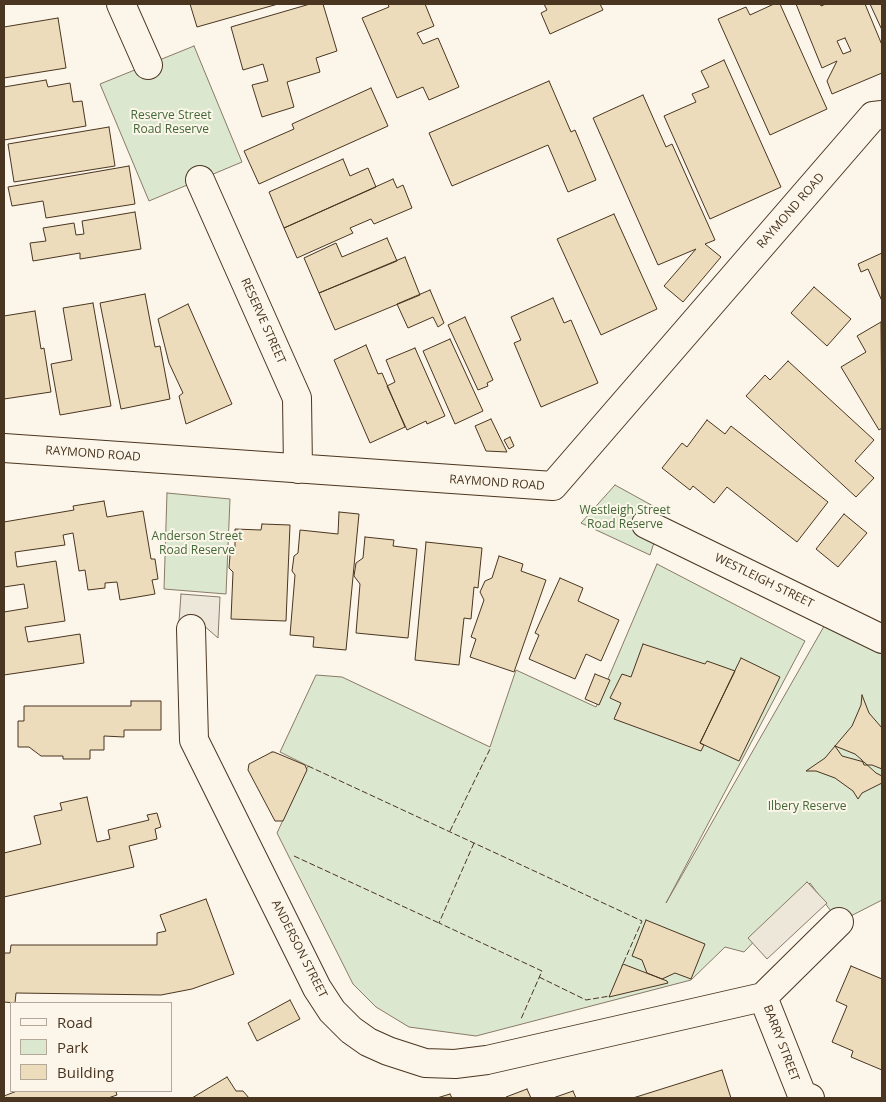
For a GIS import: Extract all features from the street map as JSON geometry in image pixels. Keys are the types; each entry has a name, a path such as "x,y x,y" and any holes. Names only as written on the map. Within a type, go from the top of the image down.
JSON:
{"street":[{"path":"121,4 148,65"},
{"name":"RAYMOND ROAD","path":"4,448 553,486 873,116 882,115"},
{"name":"RESERVE STREET","path":"200,180 297,398 298,469"},
{"name":"WESTLEIGH STREET","path":"646,524 882,639"},
{"name":"ANDERSON STREET","path":"191,629 194,740 317,988 332,1011 350,1030 368,1042 388,1051 425,1063 455,1064 487,1060 763,997"},
{"name":"BARRY STREET","path":"810,1098 802,1095 763,997 838,922"}],"green space":[{"name":"Reserve Street Road Reserve","path":"194,46 242,162 149,201 100,84"},
{"name":"Westleigh Street Road Reserve","path":"615,485 664,512 650,555 581,523"},
{"name":"Anderson Street Road Reserve","path":"167,493 230,499 226,594 164,589"},
{"name":"Ilbery Reserve","path":"657,564 805,641 666,903 831,614 882,639 882,900 839,922 810,883 744,952 725,947 691,980 476,1036 409,1027 376,1007 353,984 277,833 308,766 280,752 316,675 342,677 490,747 516,670 596,707"}],"shaded area":[{"path":"181,594 220,597 218,638 202,624 179,622"},
{"path":"807,882 827,903 767,959 748,938"}],"building":[{"path":"190,4 278,4 197,27"},
{"path":"310,4 323,4 337,51 316,58 320,72 287,82 294,107 262,117 252,85 268,81 263,64 243,70 231,27"},
{"path":"388,4 425,4 434,26 417,33 423,44 438,38 459,87 429,100 423,87 397,98 362,18 389,7"},
{"path":"544,4 600,4 603,10 550,34 541,13 547,10"},
{"path":"774,4 780,4 827,109 770,135 718,19 746,7 750,15"},
{"path":"796,4 820,4 821,6 826,4 865,4 882,45 882,73 832,94 827,81 837,61 822,68","holes":["845,38 851,51 843,54 837,41"]},
{"path":"870,4 882,4 882,30"},
{"path":"58,18 66,68 4,78 4,27"},
{"path":"724,60 781,187 710,219 664,116 696,102 692,94 709,87 701,71"},
{"path":"46,80 48,87 70,83 73,102 82,101 86,126 4,140 4,87"},
{"path":"549,81 571,132 575,130 596,180 568,192 548,145 452,186 429,133"},
{"path":"371,88 388,126 259,184 244,151 294,129 292,124"},
{"path":"643,95 666,147 672,144 715,240 705,244 721,257 683,302 664,286 696,249 658,265 593,118"},
{"path":"109,127 115,166 14,182 8,144"},
{"path":"343,159 350,176 368,168 376,187 284,228 269,192"},
{"path":"129,166 135,204 46,218 43,201 12,206 8,187"},
{"path":"393,179 397,188 403,185 412,208 374,224 371,219 350,228 353,233 297,258 284,228"},
{"path":"135,212 141,249 80,259 80,253 33,261 30,243 46,241 43,228 74,223 76,235 84,234 82,221"},
{"path":"614,214 657,309 601,335 557,239"},
{"path":"387,238 397,261 319,293 304,258 336,243 342,257"},
{"path":"882,253 882,301 868,269 861,272 858,264"},
{"path":"405,257 420,295 335,330 319,293"},
{"path":"814,287 851,319 827,346 791,313"},
{"path":"430,290 444,323 438,327 433,317 408,328 397,304"},
{"path":"145,294 155,347 160,346 170,399 121,409 100,303"},
{"path":"553,298 564,323 571,320 598,383 541,407 514,343 521,340 511,317"},
{"path":"93,303 111,406 60,415 51,364 72,360 63,308"},
{"path":"188,304 232,404 186,424 179,396 183,393 169,363 158,319"},
{"path":"35,311 41,349 44,348 51,392 4,399 4,316"},
{"path":"465,317 493,380 487,383 488,386 478,390 448,325"},
{"path":"881,322 882,428 879,430 841,367 866,352 857,336"},
{"path":"450,339 483,411 455,424 423,351"},
{"path":"366,345 378,374 382,373 405,427 370,443 334,360"},
{"path":"415,348 445,416 427,424 426,421 407,430 387,386 395,382 386,360"},
{"path":"788,361 874,440 855,461 874,478 856,497 746,396 765,375 770,380"},
{"path":"491,419 507,452 486,451 475,426"},
{"path":"707,420 725,434 731,426 828,502 797,542 727,487 714,503 693,486 690,490 662,468 682,443 687,447"},
{"path":"510,437 514,446 509,449 504,440"},
{"path":"104,501 107,517 143,511 151,559 155,559 158,579 152,580 155,594 120,600 117,582 105,583 105,588 88,590 85,570 79,571 73,533 63,535 65,545 15,552 17,567 56,561 65,621 25,627 28,642 80,634 84,663 4,675 4,612 28,608 24,584 4,587 4,522 74,510 73,506"},
{"path":"339,512 359,514 346,650 313,647 314,637 290,635 295,575 292,571 294,556 298,553 300,530 338,534"},
{"path":"844,514 867,533 838,567 816,549"},
{"path":"262,524 290,525 286,621 231,619 233,572 229,568 230,555 235,550 235,529 261,530"},
{"path":"365,537 394,540 393,546 417,549 408,638 356,633 360,584 354,576 356,563 363,558"},
{"path":"426,542 482,548 478,588 474,587 471,619 464,618 459,665 415,660"},
{"path":"499,556 523,564 521,571 546,580 514,672 470,657 476,639 471,637 484,600 480,592 485,581 492,578"},
{"path":"560,578 583,588 578,601 619,620 601,661 586,654 575,679 529,659 539,635 535,633"},
{"path":"643,644 705,664 707,661 735,671 700,743 704,745 701,751 614,719 621,703 610,698 622,674 631,677"},
{"path":"741,658 780,677 739,761 700,743"},
{"path":"595,674 610,680 599,705 585,699"},
{"path":"862,695 869,713 882,728 882,769 872,765 864,765 862,760 855,754 835,746 852,726 861,705"},
{"path":"131,701 161,701 161,730 124,730 124,737 104,736 104,750 90,750 90,759 63,759 63,756 41,756 29,747 18,747 18,721 24,721 24,706 131,706"},
{"path":"835,746 842,756 864,762 882,776 882,783 862,793 858,799 853,791 835,778 816,771 806,771 825,758"},
{"path":"272,752 305,765 307,770 283,821 275,821 248,770 249,764"},
{"path":"87,797 97,842 110,839 108,830 149,820 147,815 157,813 161,827 155,829 157,839 129,846 134,867 4,897 4,853 41,844 34,816 62,810 60,803"},
{"path":"206,899 234,974 192,989 161,995 16,993 15,1002 4,1002 4,953 10,953 11,945 157,945 157,933 166,931 160,915"},
{"path":"646,920 705,944 691,979 675,973 662,979 647,973 642,960 632,956"},
{"path":"623,964 667,981 668,983 609,997"},
{"path":"851,966 882,979 882,1070 851,1057 853,1051 832,1042 847,1006 836,1001"},
{"path":"290,1000 300,1019 257,1041 248,1023"},
{"path":"722,1070 731,1098 633,1098"},
{"path":"227,1077 236,1091 243,1091 249,1098 192,1098"},
{"path":"527,1089 531,1098 506,1098 506,1097"},
{"path":"573,1091 576,1098 553,1098"},
{"path":"14,1092 116,1092 117,1095 108,1098 4,1098 4,1096"},
{"path":"450,1094 452,1098 437,1098"}],"fence":[{"path":"450,831 491,747"},
{"path":"308,766 642,921 622,966"},
{"path":"474,843 439,923 542,971 521,1019"},
{"path":"294,856 439,923"},
{"path":"539,977 586,1000 610,996"}]}
